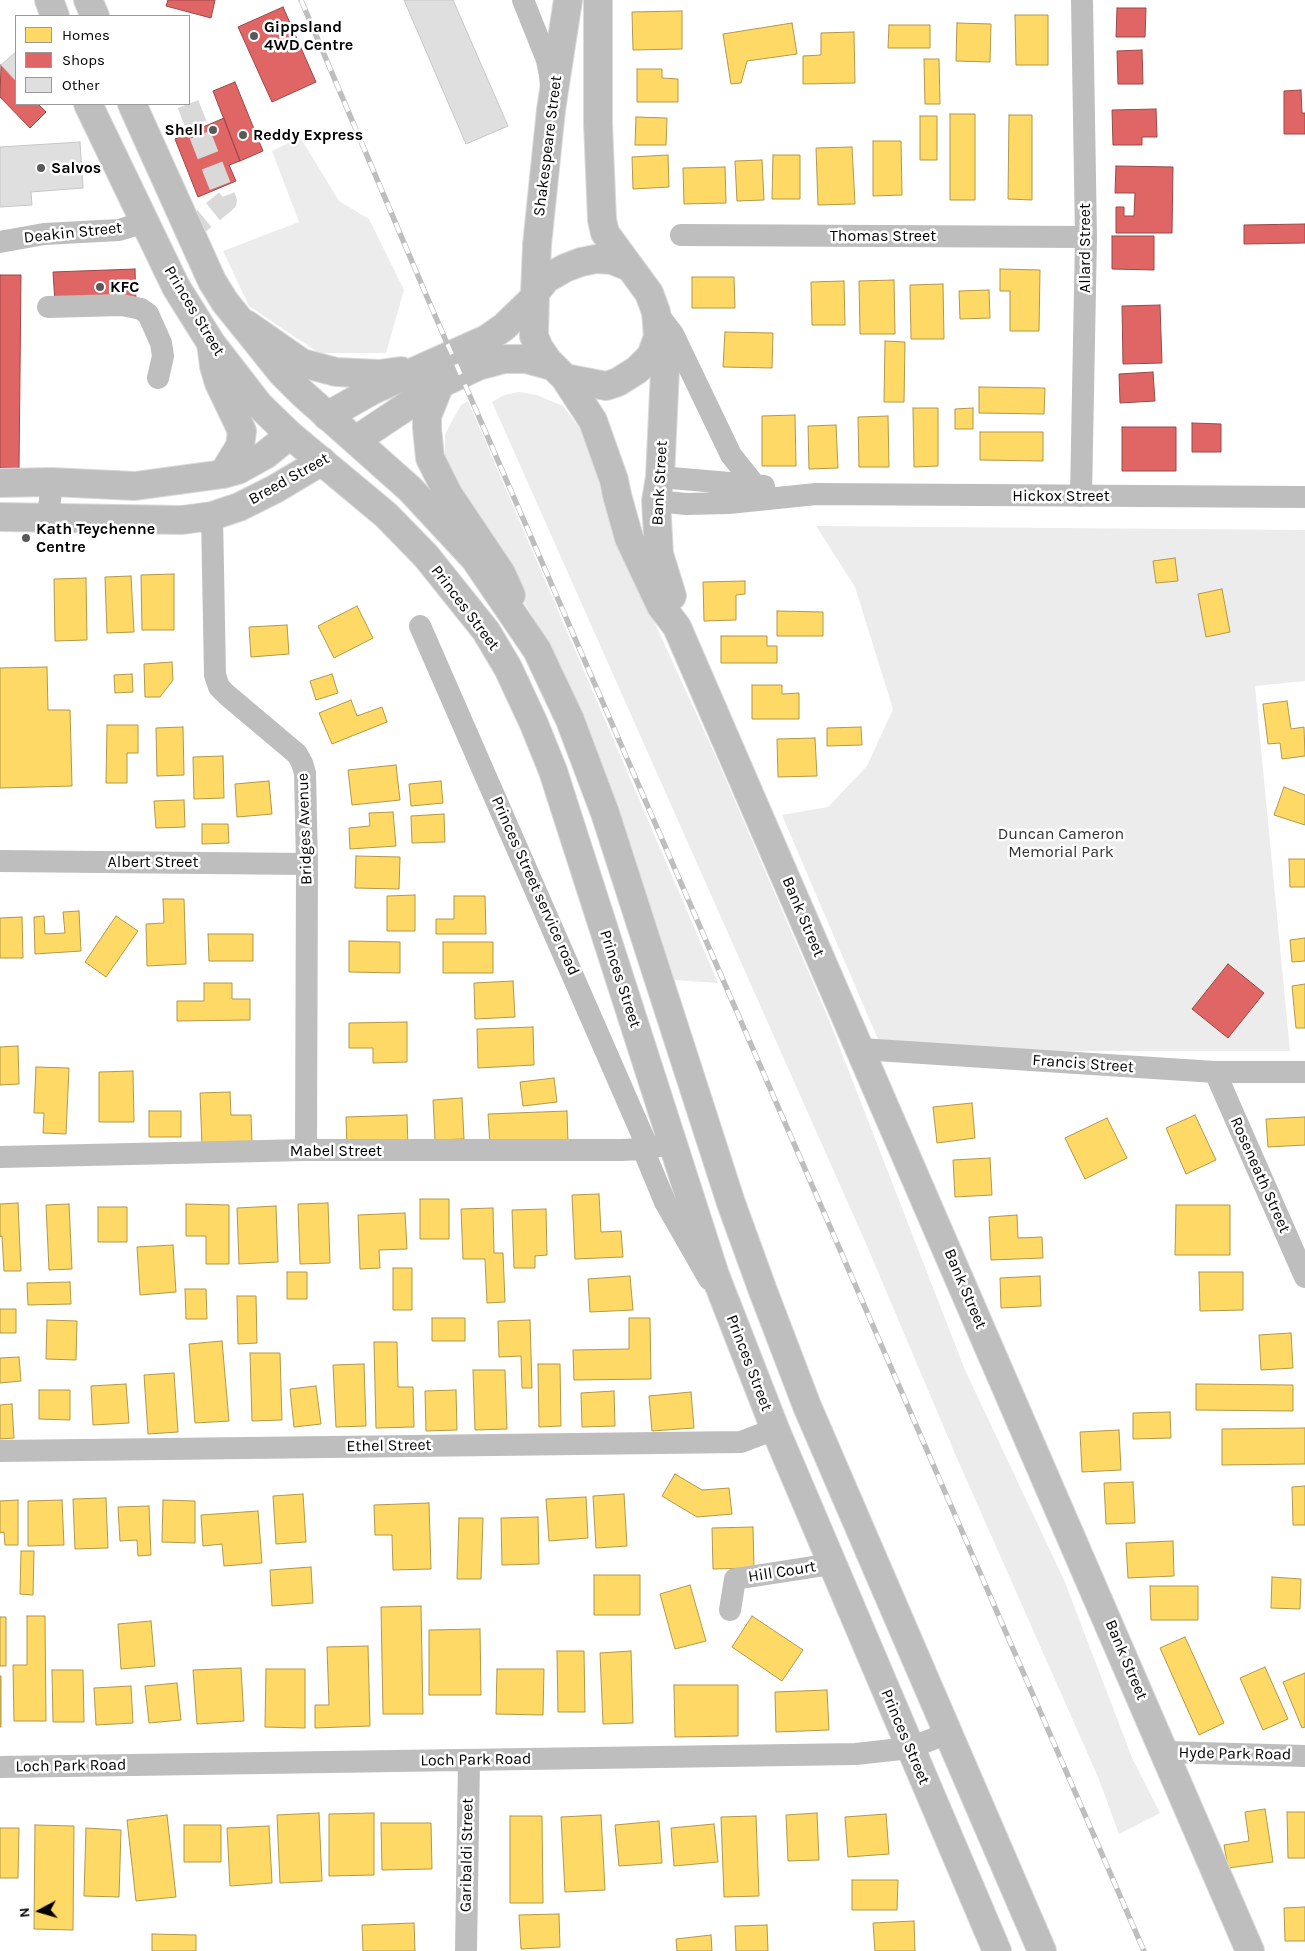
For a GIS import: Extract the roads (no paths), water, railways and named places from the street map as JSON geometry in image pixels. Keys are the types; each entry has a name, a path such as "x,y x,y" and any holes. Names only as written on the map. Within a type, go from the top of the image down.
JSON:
{"main road":[{"path":"49,0 55,15"},
{"path":"88,0 95,15"},
{"name":"Shakespeare Street","path":"534,295 537,245 551,110 568,0"},
{"path":"598,0 598,124 602,220 605,233 648,293 657,324 651,356 637,370 618,382 606,386 558,372 539,348 534,336 534,295 546,279 565,268 581,262 596,259 612,260 629,267"},
{"name":"Princes Street","path":"88,105 176,287 211,343 259,406 290,435 386,515 426,556 486,631 508,668 553,771 654,1147 715,1275 775,1429 996,1951"},
{"path":"120,105 157,190 158,210 145,222"},
{"name":"Princes Street","path":"132,105 212,281 225,302 282,373 327,416 410,489 475,559 515,615 537,650 570,720 605,813 708,1135 763,1292 807,1406 1042,1951"},
{"name":"Breed Street","path":"0,483 52,482 135,486 223,474 238,470 264,455 290,435 373,390 487,339 504,327 534,295"},
{"path":"241,320 302,363 336,372 379,374 418,370"},
{"name":"Bank Street","path":"657,324 665,370 658,489 659,554 672,598 676,627"},
{"path":"211,343 214,366 219,383 242,431 240,446 223,474"},
{"name":"Breed Street","path":"0,517 182,520 212,516 239,507 275,489 356,440 440,384 478,366 504,358 526,359 558,372"},
{"name":"Bank Street","path":"558,372 593,421 614,480 629,538 661,606 676,627 1166,1752 1250,1951"},
{"path":"440,384 427,416 430,458 448,494 501,573 537,650"},
{"name":"Hickox Street","path":"617,496 658,489"},
{"path":"654,1147 708,1135"}],"street":[{"path":"523,0 547,60 550,75 551,110"},
{"name":"Allard Street","path":"1081,496 1086,237 1082,0"},
{"name":"Deakin Street","path":"0,242 44,234 119,230 145,222"},
{"name":"Thomas Street","path":"681,235 1086,237"},
{"path":"48,307 122,305 141,309 148,314 161,344 163,356 158,378"},
{"path":"657,324 673,334 752,493"},
{"path":"48,517 52,482"},
{"name":"Hickox Street","path":"658,489 686,504 752,493 1305,497"},
{"name":"Bridges Avenue","path":"212,516 215,676 219,686 227,696 289,746 302,763 306,788 306,1150"},
{"name":"Princes Street service road","path":"420,626 654,1147"},
{"name":"Albert Street","path":"0,861 307,864"},
{"name":"Francis Street","path":"861,1049 1215,1072 1305,1072"},
{"name":"Roseneath Street","path":"1215,1072 1305,1277"},
{"name":"Mabel Street","path":"0,1157 306,1150 654,1147"},
{"name":"Ethel Street","path":"0,1451 742,1442 775,1429"},
{"name":"Hill Court","path":"730,1610 735,1579 832,1564"},
{"name":"Loch Park Road","path":"0,1767 856,1754 910,1748 948,1733"},
{"name":"Hyde Park Road","path":"1166,1752 1305,1756"},
{"name":"Garibaldi Street","path":"466,1951 469,1760"}],"tunnel":[{"path":"188,105 226,201 189,231"}],"railway":[{"path":"301,0 427,297 1144,1951"}],"place":[{"name":"Gippsland 4WD Centre","path":"254,36"},
{"name":"Shell","path":"213,130"},
{"name":"Reddy Express","path":"243,135"},
{"name":"Salvos","path":"41,168"},
{"name":"KFC","path":"100,287"},
{"name":"Kath Teychenne Centre","path":"26,538"}],"park label":[{"name":"Duncan Cameron Memorial Park","path":"1061,843"}]}
